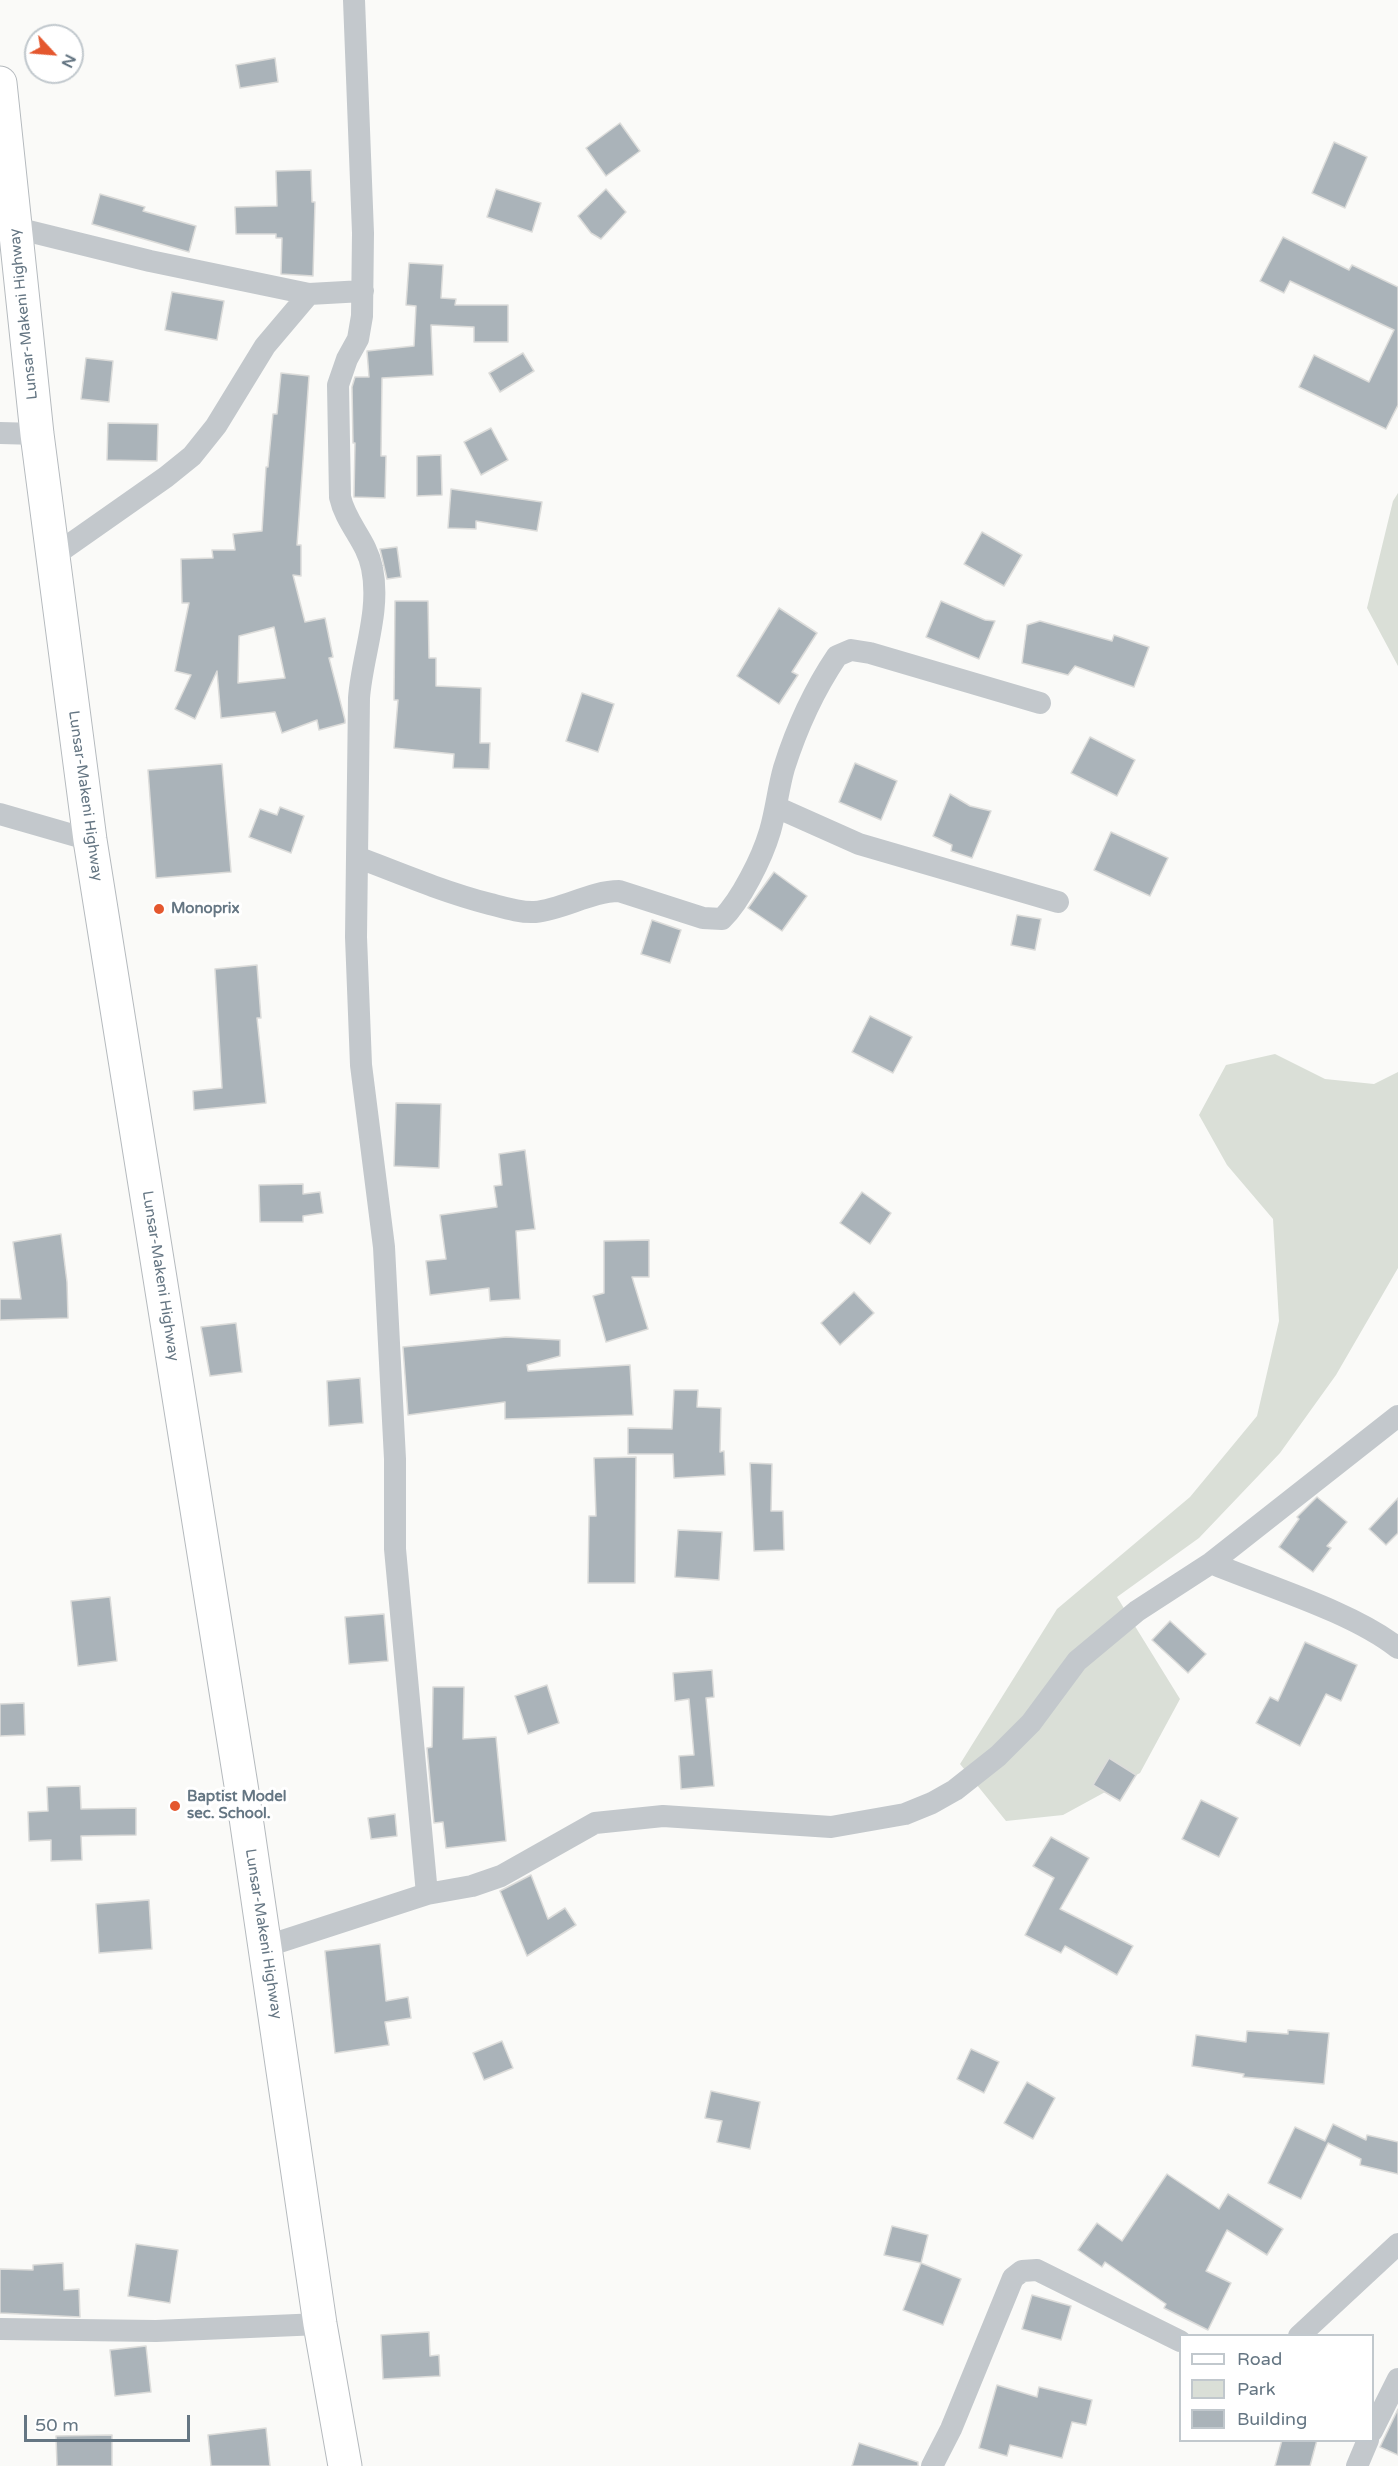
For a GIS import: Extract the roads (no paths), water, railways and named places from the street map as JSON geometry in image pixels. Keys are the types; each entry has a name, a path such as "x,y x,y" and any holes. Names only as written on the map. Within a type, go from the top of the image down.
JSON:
{"main road":[{"name":"Lunsar-Makeni Highway","path":"0,83 16,228 10,265 37,434 90,840 264,1947 320,2324 345,2466"}],"street":[{"path":"354,0 363,291 358,339 346,359 338,384 340,497 344,513 365,544 372,569 374,599 361,669 356,937 361,1065 384,1247 395,1459 395,1549 427,1894"},
{"path":"16,228 150,261 309,294 363,291"},
{"path":"52,557 166,477 192,456 216,426 265,346 309,294"},
{"path":"0,433 37,434"},
{"path":"357,857 446,892 509,909 532,912 553,909 607,891 619,891 703,918 722,919 736,903 762,852 776,807 784,769 804,716 837,656 851,651 870,653 1040,703"},
{"path":"776,807 859,844 1058,902"},
{"path":"0,814 90,840"},
{"path":"264,1947 427,1894 472,1886 501,1876 595,1823 663,1816 831,1827 905,1814 932,1803 955,1790 998,1756 1031,1723 1077,1661 1137,1611 1211,1563 1398,1416"},
{"path":"1211,1563 1382,1635 1398,1648"},
{"path":"1301,2334 1398,2244"},
{"path":"932,2466 951,2429 1013,2278 1022,2271 1037,2270 1179,2341"},
{"path":"0,2329 156,2331 320,2324"},
{"path":"1374,2428 1398,2379"},
{"path":"1357,2466 1367,2442"}],"place":[{"name":"Monoprix","path":"159,909"},
{"name":"Baptist Model sec. School.","path":"175,1806"}]}
